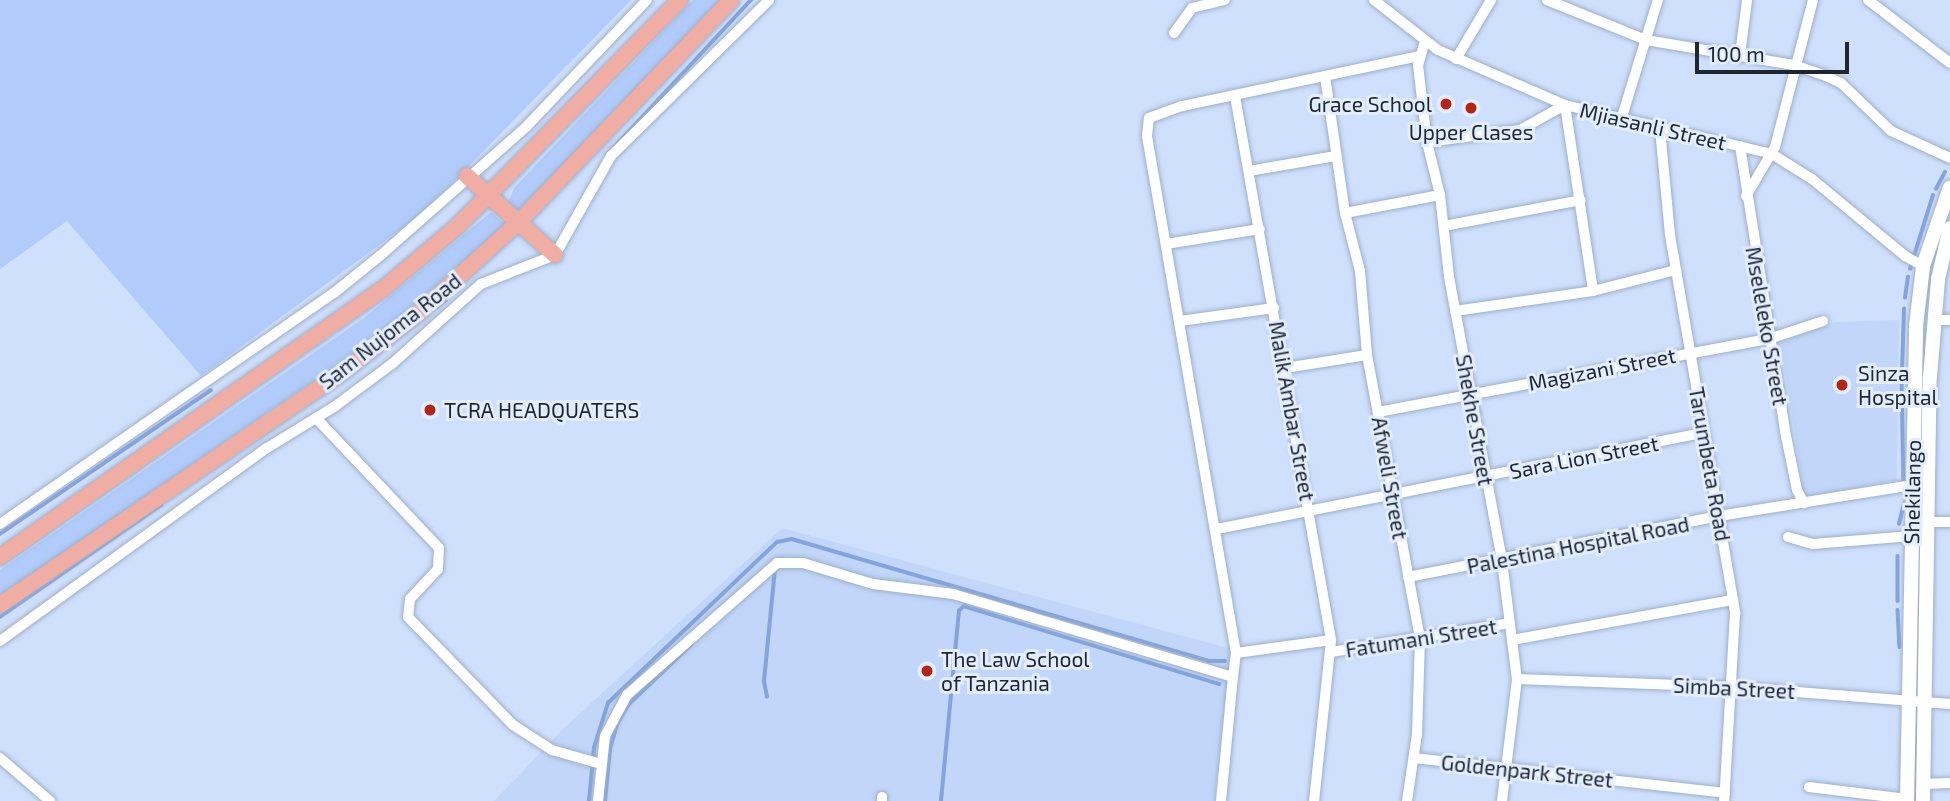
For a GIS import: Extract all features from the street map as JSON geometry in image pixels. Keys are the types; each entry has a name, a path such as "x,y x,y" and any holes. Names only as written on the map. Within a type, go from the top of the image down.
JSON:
{"main road":[{"name":"Sam Nujoma Road","path":"0,557 344,320 488,195 680,0"},
{"name":"Sam Nujoma Road","path":"0,605 386,340 519,222 731,0"},
{"path":"467,176 555,255"},
{"name":"Shekilango","path":"1907,800 1916,326 1923,265 1950,187"},
{"name":"Shekilango","path":"1923,801 1933,320 1950,228"}],"street":[{"path":"0,524 334,293 526,127 647,0"},
{"path":"0,641 244,464 316,418 391,364 481,284 555,255 611,156 769,0"},
{"path":"1174,33 1192,8 1225,0"},
{"name":"Mjiasanli Street","path":"1374,0 1425,41 1456,59 1564,105 1772,154 1812,179 1905,256 1923,265"},
{"path":"1456,59 1490,0"},
{"path":"1547,0 1646,40 1794,65 1841,83 1891,131 1950,158"},
{"path":"1621,120 1658,0"},
{"path":"1740,55 1747,0"},
{"path":"1745,198 1772,154 1813,0"},
{"path":"1868,0 1950,63"},
{"name":"Shekhe Street","path":"1425,41 1420,55 1427,142 1440,195 1455,311 1502,561 1517,679 1502,801"},
{"path":"1221,801 1236,653 1217,529 1147,136 1149,118 1164,110 1420,55"},
{"name":"Afweli Street","path":"1325,76 1345,213 1360,271 1367,355 1420,639 1414,758 1407,801"},
{"name":"Malik Ambar Street","path":"1235,96 1331,640 1314,801"},
{"path":"1427,142 1520,130 1564,105 1593,291"},
{"name":"Tarumbeta Road","path":"1660,129 1663,190 1675,270 1733,600 1733,687 1724,797"},
{"name":"Mseleleko Street","path":"1740,146 1745,198 1769,339 1797,490 1804,503"},
{"path":"1250,171 1336,156"},
{"path":"1345,213 1440,195"},
{"path":"1444,226 1580,200"},
{"path":"1166,244 1260,229"},
{"path":"1455,311 1593,291 1675,270"},
{"path":"1180,321 1274,308"},
{"path":"1933,320 1950,320"},
{"name":"Magizani Street","path":"1378,412 1469,392 1769,339 1823,321"},
{"path":"1285,368 1367,355"},
{"path":"316,418 439,548 438,569 410,599 408,617 513,725 552,750 601,764"},
{"name":"Sara Lion Street","path":"1217,529 1393,492 1485,477 1703,433"},
{"name":"Palestina Hospital Road","path":"1408,577 1502,561 1719,516 1913,485"},
{"path":"1928,522 1950,522"},
{"path":"1788,537 1813,544 1912,536"},
{"path":"598,801 605,736 627,695 771,566 788,561 873,584 953,594 1233,677"},
{"path":"1512,640 1733,600"},
{"name":"Fatumani Street","path":"1331,652 1510,623"},
{"path":"1236,653 1331,640"},
{"name":"Simba Street","path":"1517,679 1733,687 1950,704"},
{"path":"0,758 50,801"},
{"name":"Goldenpark Street","path":"1414,758 1724,797"},
{"path":"1923,784 1950,783"},
{"path":"1809,787 1907,800"}],"shaded area":[{"path":"0,0 631,0 424,212 201,376 67,221 0,269"},
{"path":"693,0 733,0 519,214 508,203 514,188"},
{"path":"491,212 506,225 371,341 0,597 0,570 364,318"},
{"name":"Sinza Hospital","path":"1899,320 1897,480 1805,497 1780,343 1836,322"},
{"name":"The Law School of Tanzania","path":"782,528 1232,649 1214,801 494,801 562,730"}],"waterway":[{"path":"607,155 751,0"},
{"path":"1936,189 1945,172"},
{"path":"1910,269 1933,195"},
{"path":"1905,298 1908,277"},
{"path":"437,307 446,300"},
{"path":"1902,373 1904,309"},
{"path":"1902,381 1904,484"},
{"path":"0,534 211,390"},
{"path":"1899,524 1904,504"},
{"path":"0,617 161,505"},
{"path":"589,801 594,748 608,703 777,542 792,539 1208,661 1225,661"},
{"path":"1898,556 1898,601"},
{"path":"767,697 764,681 775,568"},
{"path":"941,801 959,611 964,606 1219,684"},
{"path":"1898,610 1900,647"},
{"path":"605,801 610,749 617,724 629,704 691,645"}],"place":[{"name":"Grace School","path":"1446,104"},
{"name":"Upper Clases","path":"1471,108"},
{"name":"Sinza Hospital","path":"1842,385"},
{"name":"TCRA HEADQUATERS","path":"430,410"},
{"name":"The Law School of Tanzania","path":"927,671"}]}
